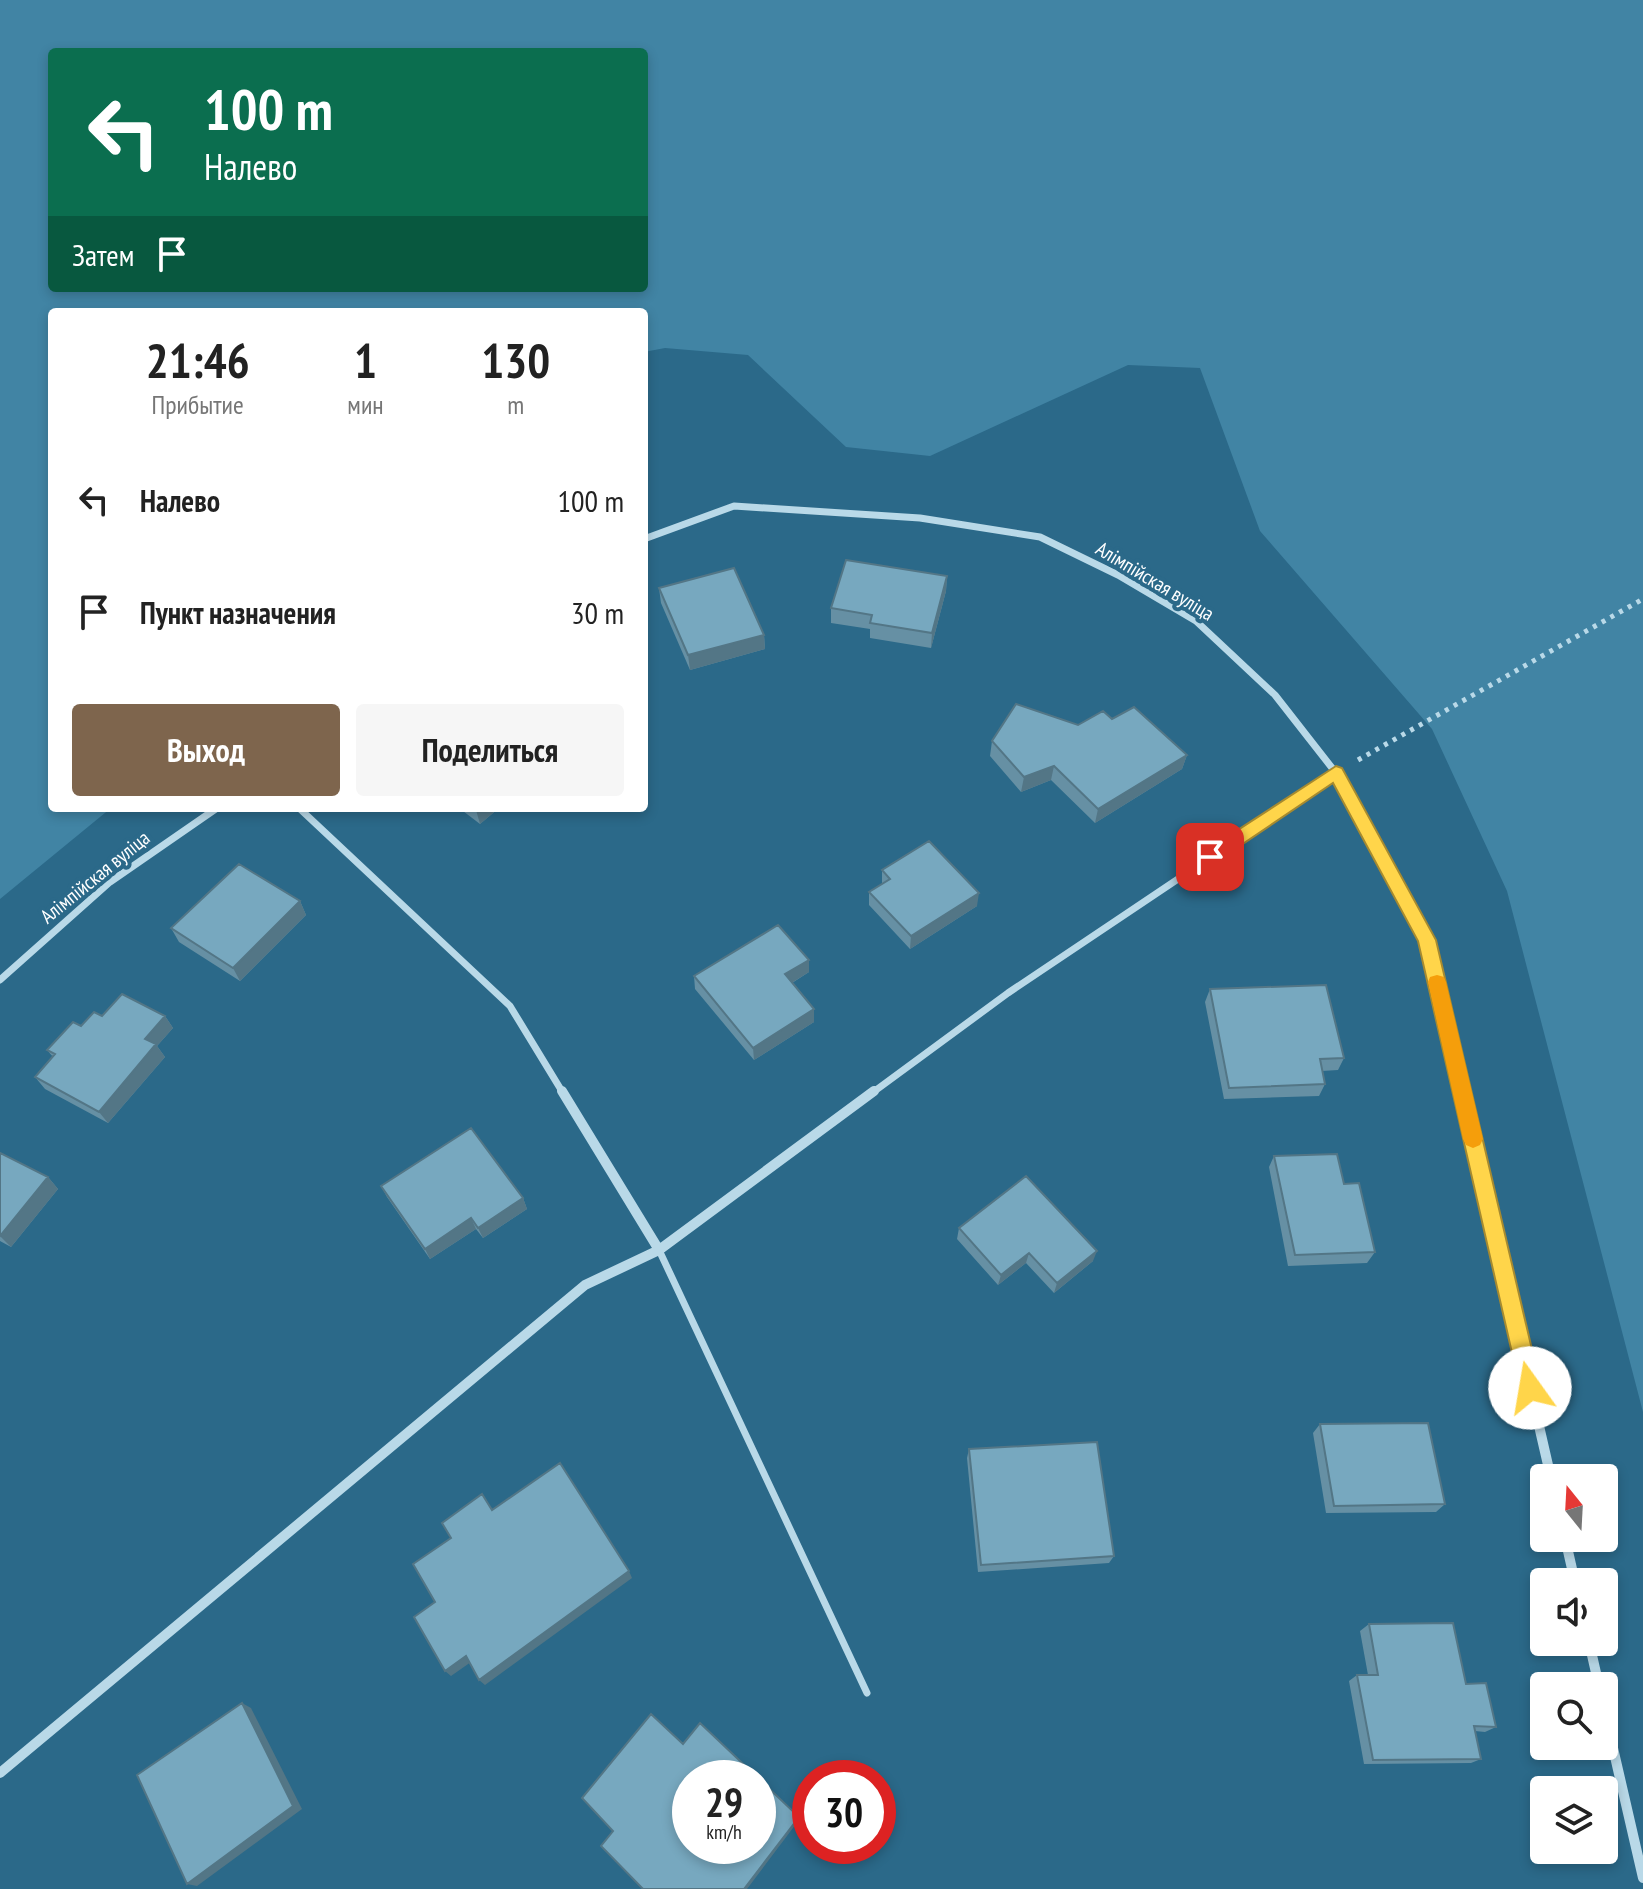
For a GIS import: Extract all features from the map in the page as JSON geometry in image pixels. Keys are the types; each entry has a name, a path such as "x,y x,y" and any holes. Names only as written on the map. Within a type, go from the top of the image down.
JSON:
{"street":[{"name":"Алімпійская вуліца","path":"648,538 734,506 920,518 1040,537 1118,575 1196,621 1275,695 1336,773 1427,940 1548,1464"},
{"path":"0,1773 585,1285 659,1250 1008,993 1336,773"},
{"name":"Алімпійская вуліца","path":"0,980 110,882 211,812"},
{"path":"303,812 510,1006 659,1250"},
{"path":"1616,1760 1643,1878"}],"lane":[{"path":"659,1250 867,1693"}],"path":[{"path":"1336,773 1643,599"}],"shaded area":[{"path":"0,0 1643,0 1643,1412 1507,891 1432,729 1260,531 1200,368 1128,365 930,456 846,447 748,355 665,348 648,351 648,308 48,308 48,812 106,812 0,899"}],"building":[{"path":"846,560 947,576 932,633 870,623 872,615 831,608"},
{"path":"734,568 764,635 688,655 659,588"},
{"path":"1016,704 1078,725 1103,711 1112,719 1134,707 1187,755 1098,809 1054,766 1024,777 992,741"},
{"path":"929,841 979,893 911,936 869,892 890,879 882,870"},
{"path":"239,864 300,901 233,968 171,928"},
{"path":"778,925 809,960 785,974 814,1009 753,1048 694,976"},
{"path":"1326,985 1344,1058 1320,1059 1325,1084 1229,1088 1210,989"},
{"path":"122,994 165,1016 145,1039 156,1044 99,1112 35,1077 55,1054 47,1050 73,1022 81,1026 94,1012 102,1016"},
{"path":"471,1128 523,1198 478,1228 471,1218 425,1249 381,1186"},
{"path":"0,1153 48,1177 0,1236"},
{"path":"1337,1154 1344,1184 1359,1183 1375,1252 1295,1255 1274,1156"},
{"path":"1026,1176 1097,1251 1057,1283 1029,1253 1001,1275 959,1228"},
{"path":"1428,1423 1445,1504 1334,1506 1320,1424"},
{"path":"1097,1442 1114,1556 981,1565 969,1449"},
{"path":"560,1463 629,1571 479,1680 466,1656 445,1671 414,1617 435,1602 413,1564 451,1538 442,1523 482,1494 492,1510"},
{"path":"1453,1623 1466,1684 1486,1683 1496,1727 1474,1726 1481,1759 1373,1760 1357,1675 1378,1675 1369,1624"},
{"path":"242,1703 293,1806 187,1884 137,1775"},
{"path":"651,1714 683,1744 700,1723 739,1760 672,1760 672,1864 763,1864 744,1889 643,1889 601,1846 613,1831 582,1798"},
{"path":"776,1795 792,1810 792,1826 776,1847"}],"slow traffic":[{"path":"1437,982 1473,1139"}],"route":[{"path":"1210,857 1336,773 1427,940 1530,1388"}]}
